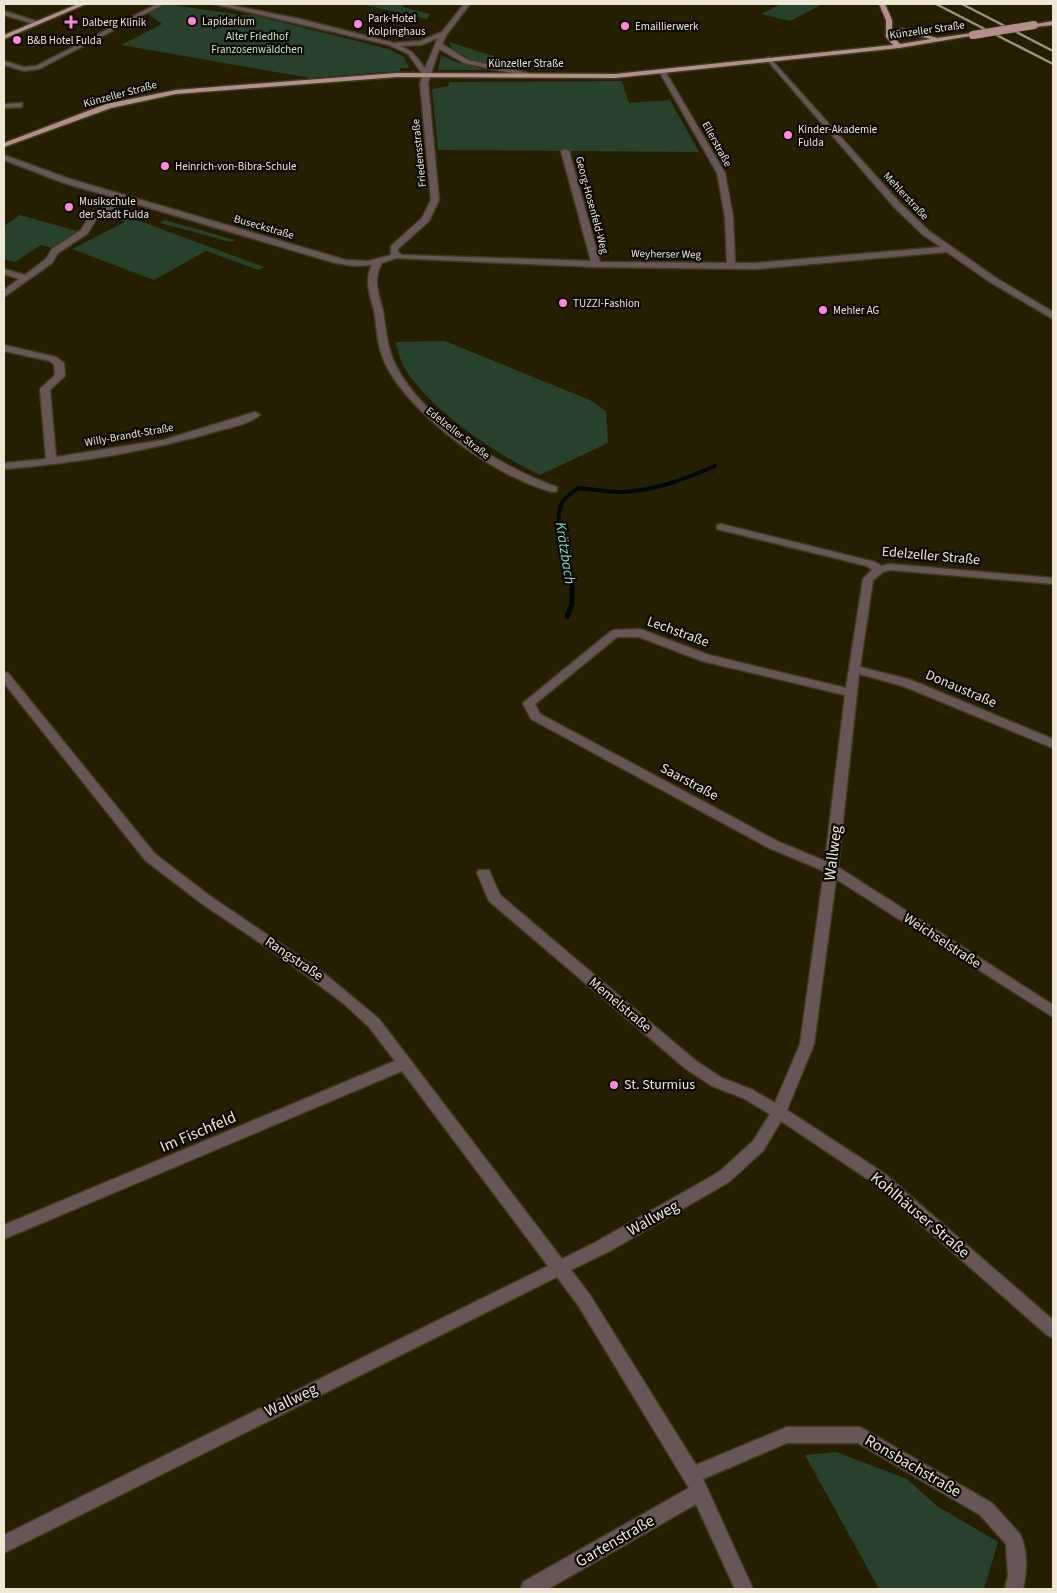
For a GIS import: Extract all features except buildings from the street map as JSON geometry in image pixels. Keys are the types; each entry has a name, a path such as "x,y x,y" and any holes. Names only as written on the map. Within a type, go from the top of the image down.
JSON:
{"main road":[{"path":"4,31 72,4"},
{"path":"4,37 83,4"},
{"path":"882,4 889,20 889,37 899,46"},
{"path":"889,20 912,45"},
{"name":"Künzeller Straße","path":"4,145 97,110 152,96 348,78 526,74 615,76 912,45 1053,23"},
{"path":"900,30 928,38 951,39"}],"street":[{"path":"4,63 24,68 37,68 161,4"},
{"path":"217,4 391,44 410,53 426,75 444,33 468,4"},
{"path":"4,13 37,23"},
{"path":"391,44 421,43 444,33"},
{"path":"438,45 466,62 526,74"},
{"name":"Mehlerstraße","path":"769,60 897,205 926,233 946,249 1053,316"},
{"name":"Ellerstraße","path":"662,71 721,173 729,217 731,266"},
{"name":"Friedensstraße","path":"397,255 393,250 396,245 426,219 435,200 424,83 426,75"},
{"path":"4,106 19,105"},
{"name":"Georg-Hosenfeld-Weg","path":"565,151 596,264"},
{"name":"Buseckstraße","path":"4,158 67,181 338,261 360,266 378,263 397,255"},
{"path":"4,294 48,261 53,253 84,232 94,216 126,198"},
{"name":"Weyherser Weg","path":"397,255 415,259 731,266 788,264 946,249"},
{"name":"Edelzeller Straße","path":"378,263 371,277 383,338 392,367 405,386 437,418 479,451 518,476 553,489"},
{"path":"4,271 26,278"},
{"path":"4,348 53,359 59,363 60,376 45,389 52,461"},
{"name":"Willy-Brandt-Straße","path":"4,466 52,461 148,446 197,435 256,415"},
{"name":"Edelzeller Straße","path":"721,526 871,564 879,570 902,568 1053,581"},
{"name":"Wallweg","path":"4,1544 602,1247 724,1176 758,1146 779,1112 807,1044 831,869 854,669 868,579 879,570"},
{"name":"Lechstraße","path":"535,716 529,704 614,634 630,632 640,633 706,658 852,693"},
{"name":"Donaustraße","path":"854,669 907,683 1053,744"},
{"name":"Rangstraße","path":"4,676 150,857 208,903 288,954 345,995 374,1023 588,1305 692,1475 744,1589"},
{"name":"Saarstraße","path":"535,716 774,845 831,869"},
{"name":"Weichselstraße","path":"831,869 1053,1012"},
{"name":"Memelstraße","path":"484,873 494,898 691,1065 717,1082 748,1094 779,1112"},
{"name":"Im Fischfeld","path":"4,1232 405,1064"},
{"name":"Kohlhäuser Straße","path":"779,1112 880,1179 1053,1330"},
{"name":"Ronsbachstraße","path":"692,1475 788,1435 860,1435 986,1509 1014,1540 1017,1557 1017,1575 1014,1589"},
{"name":"Gartenstraße","path":"530,1589 700,1492"}],"green space":[{"name":"Alter Friedhof Franzosenwäldchen","path":"166,4 241,15 253,15 389,49 404,57 409,68 400,68 400,71 310,78 121,45 162,24 147,13"},
{"path":"403,4 403,7 430,14 427,19 365,5"},
{"path":"781,4 823,4 790,21 761,14"},
{"path":"449,42 525,66 536,61 559,69 516,68 481,63 466,58 455,51"},
{"path":"441,55 456,62 487,70 438,70"},
{"path":"622,81 629,103 670,100 699,152 438,150 432,89 448,86 449,82"},
{"path":"121,214 264,267 259,270 206,251 154,280 72,249 125,222 115,217"},
{"path":"20,215 77,231 51,248 41,245 15,262 4,259 4,226"},
{"path":"164,220 235,240 231,242 160,223"},
{"path":"445,341 590,400 606,411 608,443 540,475 504,456 465,429 429,399 404,367 395,342"},
{"path":"836,1452 907,1479 937,1506 998,1542 984,1589 879,1589 805,1455"}],"waterway":[{"name":"Krätzbach","path":"573,590 559,532 560,510 563,501 568,496 578,488 621,492 657,487 681,480 715,466"},
{"name":"Krätzbach","path":"567,617 572,604 572,589"}],"railway":[{"path":"936,4 1053,64"},
{"path":"962,4 1053,51"}],"place":[{"name":"Lapidarium","path":"192,21"},
{"name":"Dalberg Klinik","path":"71,22"},
{"name":"Park-Hotel Kolpinghaus","path":"358,24"},
{"name":"Emaillierwerk","path":"625,26"},
{"name":"B&B Hotel Fulda","path":"17,40"},
{"name":"Kinder-Akademie Fulda","path":"788,135"},
{"name":"Heinrich-von-Bibra-Schule","path":"165,166"},
{"name":"Musikschule der Stadt Fulda","path":"69,207"},
{"name":"TUZZI-Fashion","path":"563,303"},
{"name":"Mehler AG","path":"823,310"},
{"name":"St. Sturmius","path":"614,1085"}]}
